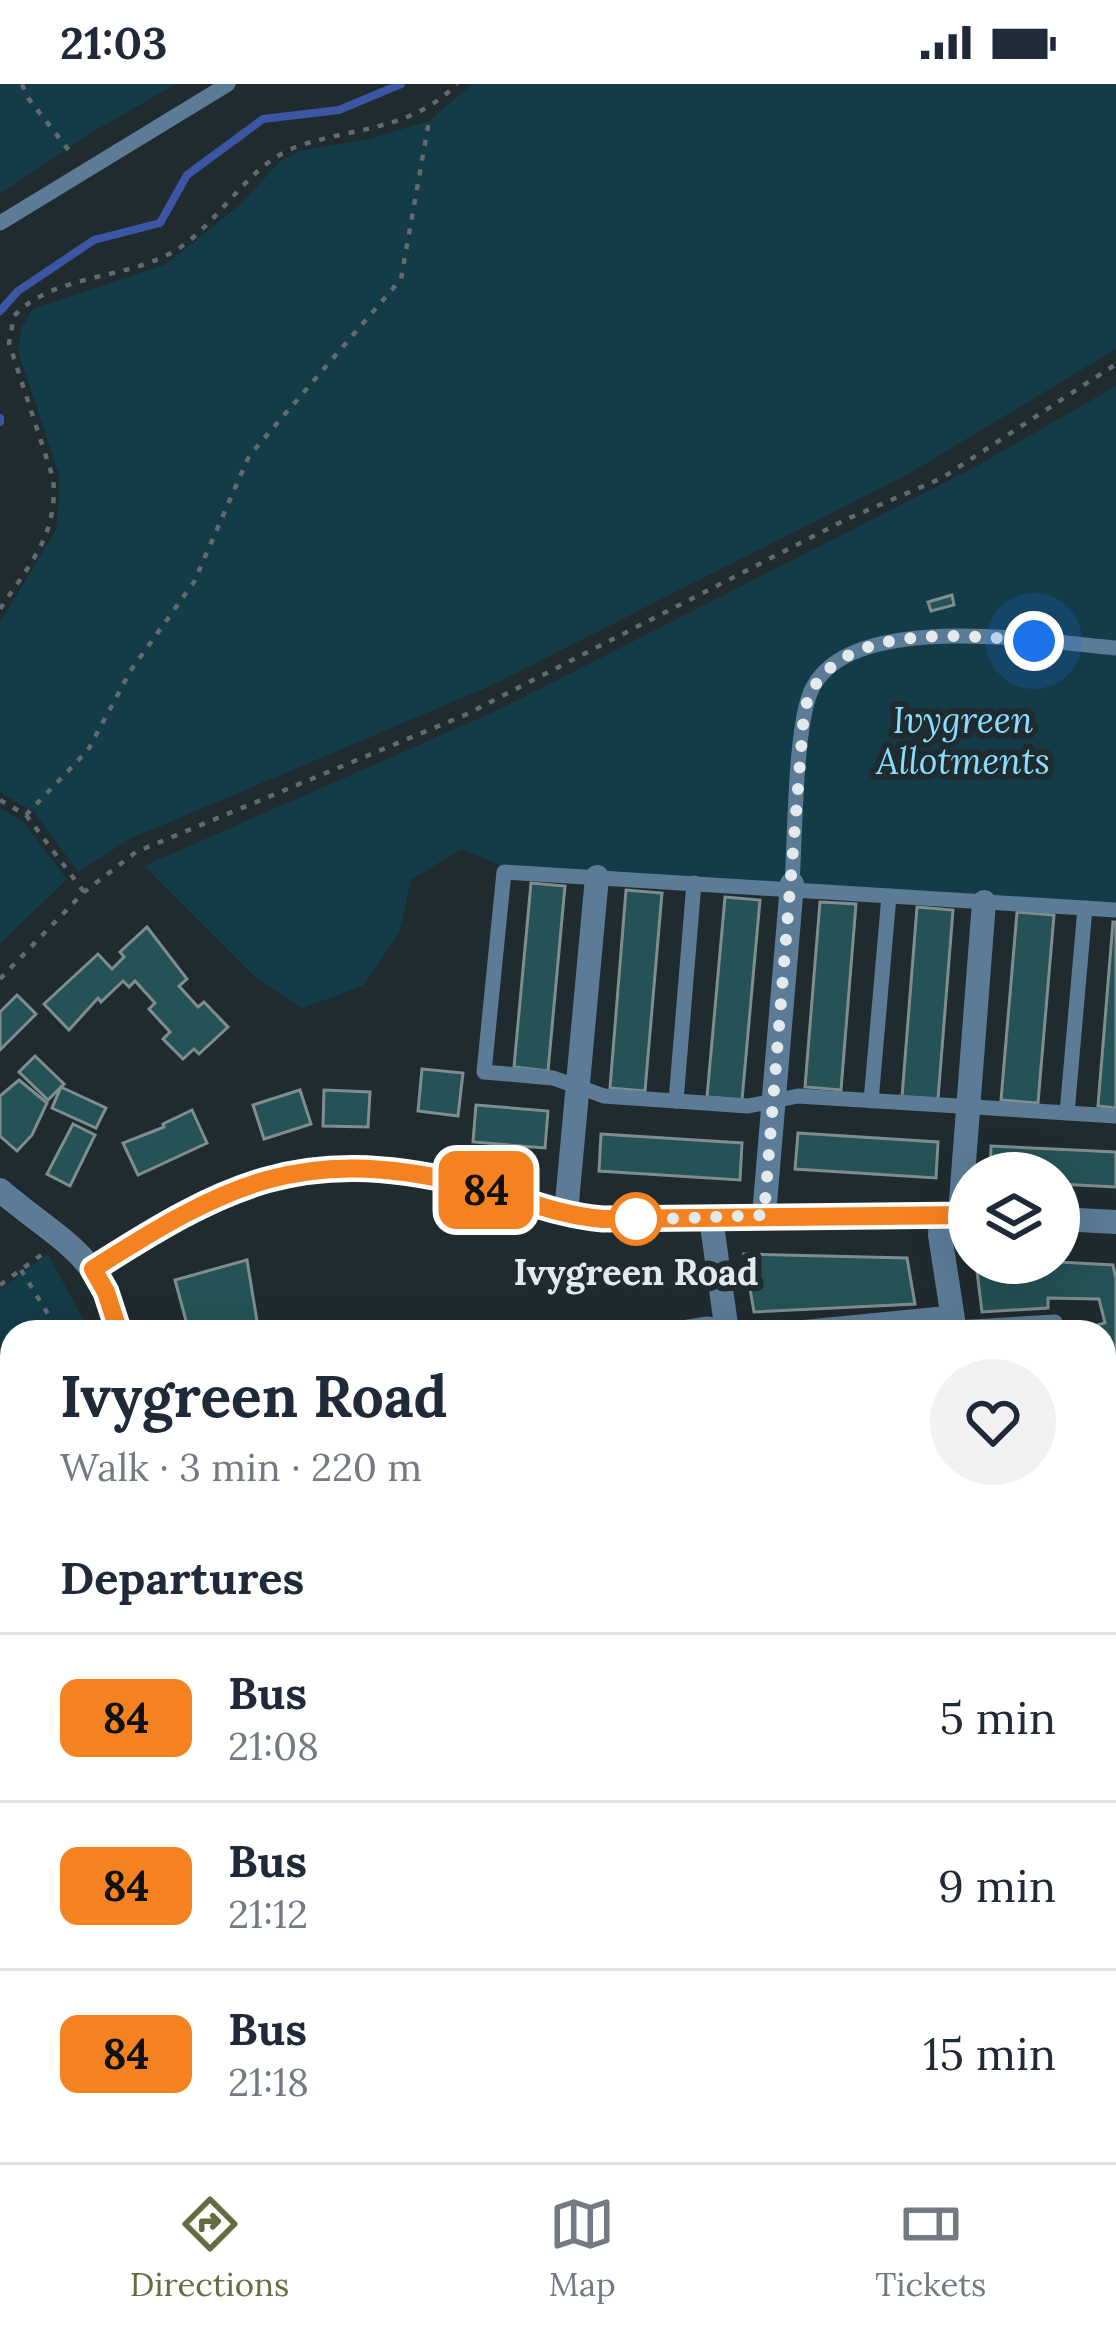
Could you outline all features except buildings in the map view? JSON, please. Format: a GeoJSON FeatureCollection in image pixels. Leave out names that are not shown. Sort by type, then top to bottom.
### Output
{"type":"FeatureCollection","features":[{"type":"Feature","properties":{"kind":"street"},"geometry":{"type":"LineString","coordinates":[[566,1213],[597,878]]}},
{"type":"Feature","properties":{"kind":"street"},"geometry":{"type":"LineString","coordinates":[[764,1215],[792,887]]}},
{"type":"Feature","properties":{"kind":"street"},"geometry":{"type":"LineString","coordinates":[[963,1152],[984,902]]}},
{"type":"Feature","properties":{"kind":"street"},"geometry":{"type":"LineString","coordinates":[[93,1269],[210,1200],[286,1172],[325,1167],[433,1176],[603,1219],[948,1214]]}},
{"type":"Feature","properties":{"kind":"street"},"geometry":{"type":"LineString","coordinates":[[0,1190],[53,1229],[93,1269],[114,1320]]}},
{"type":"Feature","properties":{"kind":"street"},"geometry":{"type":"LineString","coordinates":[[711,1218],[725,1320]]}},
{"type":"Feature","properties":{"kind":"street"},"geometry":{"type":"LineString","coordinates":[[1080,1221],[1116,1222]]}},
{"type":"Feature","properties":{"kind":"street"},"geometry":{"type":"LineString","coordinates":[[948,1225],[940,1235],[952,1320]]}},
{"type":"Feature","properties":{"kind":"lane"},"geometry":{"type":"LineString","coordinates":[[0,223],[228,84]]}},
{"type":"Feature","properties":{"kind":"lane"},"geometry":{"type":"LineString","coordinates":[[792,887],[804,713],[815,683],[830,667],[886,642],[916,635],[1116,649]]}},
{"type":"Feature","properties":{"kind":"lane"},"geometry":{"type":"LineString","coordinates":[[1116,910],[504,872],[484,1072],[553,1078],[604,1096],[748,1106],[798,1096],[1116,1116]]}},
{"type":"Feature","properties":{"kind":"lane"},"geometry":{"type":"LineString","coordinates":[[676,1101],[694,884]]}},
{"type":"Feature","properties":{"kind":"lane"},"geometry":{"type":"LineString","coordinates":[[871,1101],[889,896]]}},
{"type":"Feature","properties":{"kind":"lane"},"geometry":{"type":"LineString","coordinates":[[1067,1113],[1085,908]]}},
{"type":"Feature","properties":{"kind":"path"},"geometry":{"type":"LineString","coordinates":[[22,84],[86,171]]}},
{"type":"Feature","properties":{"kind":"path"},"geometry":{"type":"LineString","coordinates":[[0,609],[53,522],[55,500],[53,478],[10,343],[14,316],[46,295],[173,253],[274,159],[294,148],[423,112],[457,84]]}},
{"type":"Feature","properties":{"kind":"path"},"geometry":{"type":"LineString","coordinates":[[26,814],[88,750],[130,670],[194,583],[249,457],[401,279],[429,121]]}},
{"type":"Feature","properties":{"kind":"path"},"geometry":{"type":"LineString","coordinates":[[0,979],[83,892],[136,852],[465,715],[847,519],[942,478],[1116,364]]}},
{"type":"Feature","properties":{"kind":"path"},"geometry":{"type":"LineString","coordinates":[[0,800],[26,814],[83,892]]}},
{"type":"Feature","properties":{"kind":"path"},"geometry":{"type":"LineString","coordinates":[[0,1286],[46,1252],[53,1229]]}},
{"type":"Feature","properties":{"kind":"path"},"geometry":{"type":"LineString","coordinates":[[21,1270],[52,1320]]}},
{"type":"Feature","properties":{"kind":"green space"},"geometry":{"type":"Polygon","coordinates":[[[0,84],[176,84],[89,134],[0,194],[0,84]]]}},
{"type":"Feature","properties":{"kind":"green space"},"geometry":{"type":"Polygon","coordinates":[[[472,84],[1116,84],[1116,349],[905,476],[488,687],[130,839],[78,872],[34,812],[0,792],[0,622],[56,530],[59,501],[59,475],[18,351],[22,327],[33,309],[166,264],[241,204],[279,162],[299,151],[369,139],[429,121],[472,84]]]}},
{"type":"Feature","properties":{"kind":"green space","name":"Ivygreen Allotments"},"geometry":{"type":"Polygon","coordinates":[[[1116,386],[1116,904],[499,865],[461,849],[411,880],[399,933],[363,986],[302,1008],[253,975],[144,866],[496,711],[975,467],[1116,386]]]}},
{"type":"Feature","properties":{"kind":"green space"},"geometry":{"type":"Polygon","coordinates":[[[0,808],[22,821],[67,879],[0,944],[0,808]]]}},
{"type":"Feature","properties":{"kind":"green space"},"geometry":{"type":"Polygon","coordinates":[[[48,1254],[84,1320],[0,1320],[0,1290],[48,1254]]]}},
{"type":"Feature","properties":{"kind":"waterway"},"geometry":{"type":"LineString","coordinates":[[0,311],[18,291],[94,240],[160,223],[187,175],[263,119],[339,110],[401,84]]}},
{"type":"Feature","properties":{"kind":"bus line","name":"84"},"geometry":{"type":"LineString","coordinates":[[117,1320],[93,1269],[210,1200],[286,1172],[325,1167],[433,1176],[584,1218],[948,1214]]}},
{"type":"Feature","properties":{"kind":"place","name":"Ivygreen Road"},"geometry":{"type":"Point","coordinates":[636,1219]}},
{"type":"Feature","properties":{"kind":"route"},"geometry":{"type":"LineString","coordinates":[[636,1219],[764,1215],[804,713],[815,683],[830,667],[854,655],[916,635],[1034,641]]}}]}
